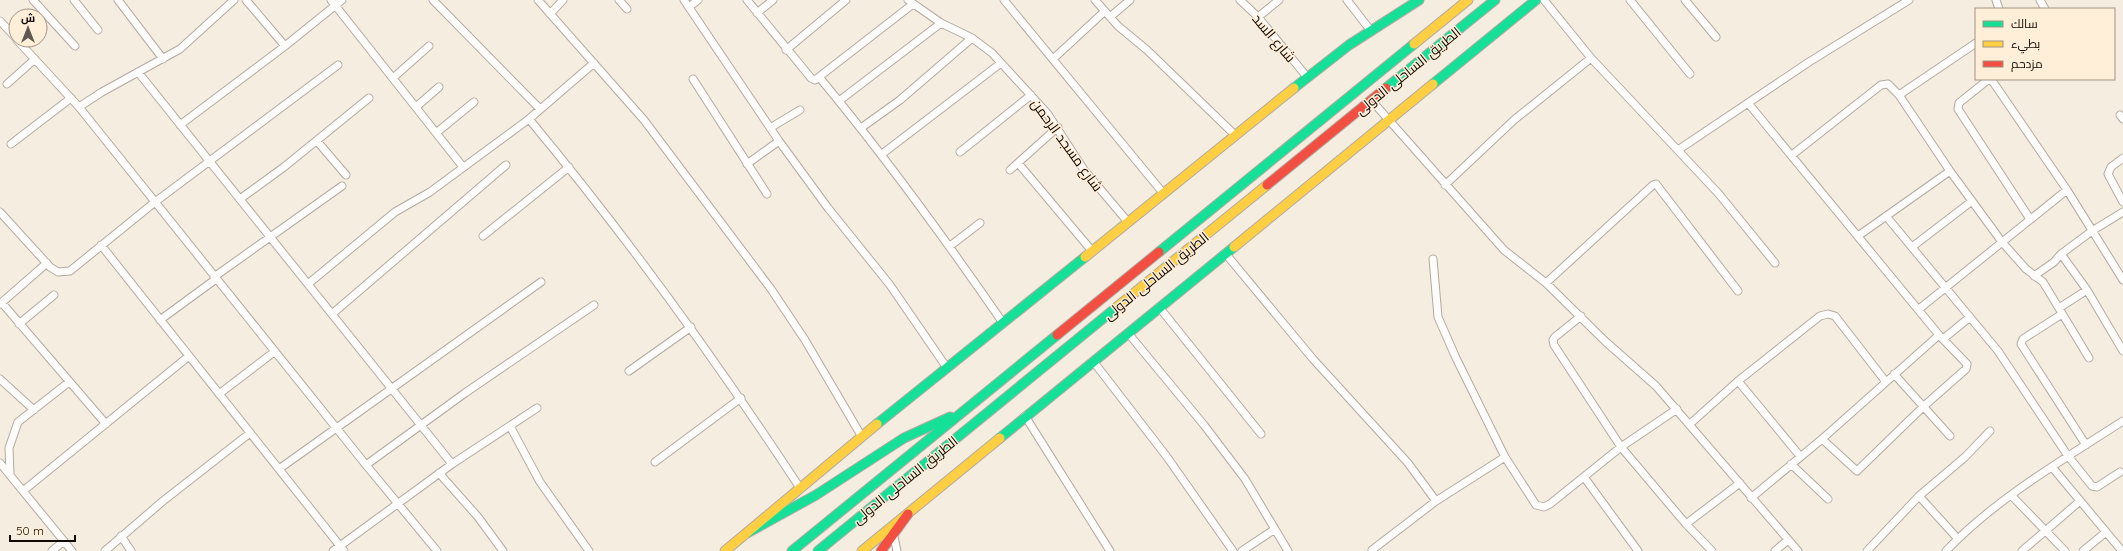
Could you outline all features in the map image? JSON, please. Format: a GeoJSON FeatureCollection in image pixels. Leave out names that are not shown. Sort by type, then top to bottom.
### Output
{"type":"FeatureCollection","features":[{"type":"Feature","properties":{"kind":"main road"},"geometry":{"type":"LineString","coordinates":[[725,551],[862,437],[1307,77],[1371,31],[1419,0]]}},
{"type":"Feature","properties":{"kind":"main road","name":"الطريق الساحلى الدولى"},"geometry":{"type":"LineString","coordinates":[[792,551],[1468,0]]}},
{"type":"Feature","properties":{"kind":"main road","name":"الطريق الساحلى الدولى"},"geometry":{"type":"LineString","coordinates":[[818,551],[1495,0]]}},
{"type":"Feature","properties":{"kind":"main road"},"geometry":{"type":"LineString","coordinates":[[862,551],[1092,361],[1536,0]]}},
{"type":"Feature","properties":{"kind":"main road"},"geometry":{"type":"LineString","coordinates":[[748,533],[816,495],[904,438],[961,413]]}},
{"type":"Feature","properties":{"kind":"main road"},"geometry":{"type":"LineString","coordinates":[[881,551],[893,532],[908,514]]}},
{"type":"Feature","properties":{"kind":"street"},"geometry":{"type":"LineString","coordinates":[[32,0],[75,46]]}},
{"type":"Feature","properties":{"kind":"street"},"geometry":{"type":"LineString","coordinates":[[74,0],[98,30]]}},
{"type":"Feature","properties":{"kind":"street"},"geometry":{"type":"LineString","coordinates":[[118,0],[163,59]]}},
{"type":"Feature","properties":{"kind":"street"},"geometry":{"type":"LineString","coordinates":[[79,108],[102,92],[163,59],[188,42],[234,0]]}},
{"type":"Feature","properties":{"kind":"street"},"geometry":{"type":"LineString","coordinates":[[246,0],[285,46]]}},
{"type":"Feature","properties":{"kind":"street"},"geometry":{"type":"LineString","coordinates":[[180,125],[285,46],[333,3],[342,0]]}},
{"type":"Feature","properties":{"kind":"street"},"geometry":{"type":"LineString","coordinates":[[433,0],[540,109]]}},
{"type":"Feature","properties":{"kind":"street"},"geometry":{"type":"LineString","coordinates":[[538,0],[644,120],[779,300],[805,340],[862,437]]}},
{"type":"Feature","properties":{"kind":"street"},"geometry":{"type":"LineString","coordinates":[[550,14],[563,0]]}},
{"type":"Feature","properties":{"kind":"street"},"geometry":{"type":"LineString","coordinates":[[619,0],[627,10]]}},
{"type":"Feature","properties":{"kind":"street"},"geometry":{"type":"LineString","coordinates":[[684,0],[779,141],[828,208],[890,285],[947,368]]}},
{"type":"Feature","properties":{"kind":"street"},"geometry":{"type":"LineString","coordinates":[[689,7],[698,0]]}},
{"type":"Feature","properties":{"kind":"street"},"geometry":{"type":"LineString","coordinates":[[747,0],[786,50],[811,78],[815,80],[911,2]]}},
{"type":"Feature","properties":{"kind":"street"},"geometry":{"type":"LineString","coordinates":[[757,13],[773,0]]}},
{"type":"Feature","properties":{"kind":"street"},"geometry":{"type":"LineString","coordinates":[[786,50],[846,0]]}},
{"type":"Feature","properties":{"kind":"street"},"geometry":{"type":"LineString","coordinates":[[1004,0],[1163,193]]}},
{"type":"Feature","properties":{"kind":"street"},"geometry":{"type":"LineString","coordinates":[[1095,0],[1110,17],[1235,135]]}},
{"type":"Feature","properties":{"kind":"street"},"geometry":{"type":"LineString","coordinates":[[1110,17],[1130,0]]}},
{"type":"Feature","properties":{"kind":"street","name":"شارع السد"},"geometry":{"type":"LineString","coordinates":[[1240,0],[1258,17],[1307,77]]}},
{"type":"Feature","properties":{"kind":"street"},"geometry":{"type":"LineString","coordinates":[[1258,17],[1279,0]]}},
{"type":"Feature","properties":{"kind":"street"},"geometry":{"type":"LineString","coordinates":[[1347,0],[1371,31]]}},
{"type":"Feature","properties":{"kind":"street"},"geometry":{"type":"LineString","coordinates":[[1544,0],[1591,58],[1718,193],[1775,263]]}},
{"type":"Feature","properties":{"kind":"street"},"geometry":{"type":"LineString","coordinates":[[1630,0],[1690,74]]}},
{"type":"Feature","properties":{"kind":"street"},"geometry":{"type":"LineString","coordinates":[[1685,0],[1716,37]]}},
{"type":"Feature","properties":{"kind":"street"},"geometry":{"type":"LineString","coordinates":[[1678,150],[1748,102],[1909,0]]}},
{"type":"Feature","properties":{"kind":"street","name":"شارع مسجد الرحمن"},"geometry":{"type":"LineString","coordinates":[[911,2],[941,23],[972,38],[1001,63],[1058,127],[1084,170],[1128,222]]}},
{"type":"Feature","properties":{"kind":"street"},"geometry":{"type":"LineString","coordinates":[[333,3],[464,167]]}},
{"type":"Feature","properties":{"kind":"street"},"geometry":{"type":"LineString","coordinates":[[1053,60],[1104,11]]}},
{"type":"Feature","properties":{"kind":"street"},"geometry":{"type":"LineString","coordinates":[[0,21],[8,29]]}},
{"type":"Feature","properties":{"kind":"street"},"geometry":{"type":"LineString","coordinates":[[839,101],[941,23]]}},
{"type":"Feature","properties":{"kind":"street"},"geometry":{"type":"LineString","coordinates":[[861,128],[912,90],[972,38]]}},
{"type":"Feature","properties":{"kind":"street"},"geometry":{"type":"LineString","coordinates":[[1899,95],[1975,44]]}},
{"type":"Feature","properties":{"kind":"street"},"geometry":{"type":"LineString","coordinates":[[393,78],[429,46]]}},
{"type":"Feature","properties":{"kind":"street"},"geometry":{"type":"LineString","coordinates":[[25,48],[71,98],[274,352],[437,551]]}},
{"type":"Feature","properties":{"kind":"street"},"geometry":{"type":"LineString","coordinates":[[1445,185],[1514,120],[1591,58]]}},
{"type":"Feature","properties":{"kind":"street"},"geometry":{"type":"LineString","coordinates":[[7,84],[35,59]]}},
{"type":"Feature","properties":{"kind":"street"},"geometry":{"type":"LineString","coordinates":[[308,284],[396,212],[430,192],[529,119],[594,63]]}},
{"type":"Feature","properties":{"kind":"street"},"geometry":{"type":"LineString","coordinates":[[882,154],[1001,63]]}},
{"type":"Feature","properties":{"kind":"street"},"geometry":{"type":"LineString","coordinates":[[0,212],[47,263],[58,272],[70,271],[155,202],[338,65]]}},
{"type":"Feature","properties":{"kind":"street"},"geometry":{"type":"LineString","coordinates":[[138,72],[452,464]]}},
{"type":"Feature","properties":{"kind":"street"},"geometry":{"type":"LineString","coordinates":[[819,78],[882,154],[950,246],[1003,323]]}},
{"type":"Feature","properties":{"kind":"street"},"geometry":{"type":"LineString","coordinates":[[693,79],[767,194]]}},
{"type":"Feature","properties":{"kind":"street"},"geometry":{"type":"LineString","coordinates":[[1989,80],[1959,102],[1958,110],[2030,219]]}},
{"type":"Feature","properties":{"kind":"street"},"geometry":{"type":"LineString","coordinates":[[1991,80],[2067,190],[2123,280]]}},
{"type":"Feature","properties":{"kind":"street"},"geometry":{"type":"LineString","coordinates":[[1792,155],[1881,85],[1888,84],[1899,95],[1950,171],[2002,242],[2034,276],[2043,282],[2089,358]]}},
{"type":"Feature","properties":{"kind":"street"},"geometry":{"type":"LineString","coordinates":[[416,107],[438,87]]}},
{"type":"Feature","properties":{"kind":"street"},"geometry":{"type":"LineString","coordinates":[[960,152],[1031,95]]}},
{"type":"Feature","properties":{"kind":"street"},"geometry":{"type":"LineString","coordinates":[[11,144],[71,98]]}},
{"type":"Feature","properties":{"kind":"street"},"geometry":{"type":"LineString","coordinates":[[240,199],[317,141],[369,98]]}},
{"type":"Feature","properties":{"kind":"street"},"geometry":{"type":"LineString","coordinates":[[1372,101],[1504,250],[1546,283],[1606,342],[1656,386],[1691,424],[1751,498],[1798,551]]}},
{"type":"Feature","properties":{"kind":"street"},"geometry":{"type":"LineString","coordinates":[[436,133],[474,102]]}},
{"type":"Feature","properties":{"kind":"street"},"geometry":{"type":"LineString","coordinates":[[1748,102],[1941,337],[1966,362],[1967,366],[1857,471],[1822,439]]}},
{"type":"Feature","properties":{"kind":"street"},"geometry":{"type":"LineString","coordinates":[[770,128],[800,110]]}},
{"type":"Feature","properties":{"kind":"street"},"geometry":{"type":"LineString","coordinates":[[529,119],[569,167],[692,327],[800,488]]}},
{"type":"Feature","properties":{"kind":"street"},"geometry":{"type":"LineString","coordinates":[[1010,170],[1058,127]]}},
{"type":"Feature","properties":{"kind":"street"},"geometry":{"type":"LineString","coordinates":[[317,141],[346,175]]}},
{"type":"Feature","properties":{"kind":"street"},"geometry":{"type":"LineString","coordinates":[[747,164],[779,141]]}},
{"type":"Feature","properties":{"kind":"street"},"geometry":{"type":"LineString","coordinates":[[2123,158],[2111,168],[2108,174],[2123,202]]}},
{"type":"Feature","properties":{"kind":"street"},"geometry":{"type":"LineString","coordinates":[[1018,163],[1092,251]]}},
{"type":"Feature","properties":{"kind":"street"},"geometry":{"type":"LineString","coordinates":[[332,314],[506,165]]}},
{"type":"Feature","properties":{"kind":"street"},"geometry":{"type":"LineString","coordinates":[[483,236],[569,167]]}},
{"type":"Feature","properties":{"kind":"street"},"geometry":{"type":"LineString","coordinates":[[1858,236],[1950,171]]}},
{"type":"Feature","properties":{"kind":"street"},"geometry":{"type":"LineString","coordinates":[[1546,283],[1653,185],[1656,184],[1738,290]]}},
{"type":"Feature","properties":{"kind":"street"},"geometry":{"type":"LineString","coordinates":[[160,320],[270,237],[342,186]]}},
{"type":"Feature","properties":{"kind":"street"},"geometry":{"type":"LineString","coordinates":[[1918,309],[2067,190]]}},
{"type":"Feature","properties":{"kind":"street"},"geometry":{"type":"LineString","coordinates":[[1912,248],[1972,201]]}},
{"type":"Feature","properties":{"kind":"street"},"geometry":{"type":"LineString","coordinates":[[2034,276],[2092,231],[2123,212]]}},
{"type":"Feature","properties":{"kind":"street"},"geometry":{"type":"LineString","coordinates":[[1886,216],[1944,288],[1998,351],[2068,456],[2094,487],[2120,472]]}},
{"type":"Feature","properties":{"kind":"street"},"geometry":{"type":"LineString","coordinates":[[950,246],[980,223]]}},
{"type":"Feature","properties":{"kind":"street"},"geometry":{"type":"LineString","coordinates":[[101,245],[342,549]]}},
{"type":"Feature","properties":{"kind":"street"},"geometry":{"type":"LineString","coordinates":[[1225,253],[1313,359],[1408,463],[1436,501]]}},
{"type":"Feature","properties":{"kind":"street"},"geometry":{"type":"LineString","coordinates":[[2061,254],[2087,290],[2123,351]]}},
{"type":"Feature","properties":{"kind":"street"},"geometry":{"type":"LineString","coordinates":[[1433,259],[1438,317],[1456,358],[1505,457],[1536,505],[1539,507],[1550,504],[1621,446],[1677,409]]}},
{"type":"Feature","properties":{"kind":"street"},"geometry":{"type":"LineString","coordinates":[[47,263],[1,303],[106,424]]}},
{"type":"Feature","properties":{"kind":"street"},"geometry":{"type":"LineString","coordinates":[[279,469],[541,282]]}},
{"type":"Feature","properties":{"kind":"street"},"geometry":{"type":"LineString","coordinates":[[2086,445],[2021,344],[2023,339],[2087,290]]}},
{"type":"Feature","properties":{"kind":"street"},"geometry":{"type":"LineString","coordinates":[[20,324],[54,295]]}},
{"type":"Feature","properties":{"kind":"street"},"geometry":{"type":"LineString","coordinates":[[366,465],[465,393],[594,305]]}},
{"type":"Feature","properties":{"kind":"street"},"geometry":{"type":"LineString","coordinates":[[1159,308],[1260,434]]}},
{"type":"Feature","properties":{"kind":"street"},"geometry":{"type":"LineString","coordinates":[[1691,424],[1738,381],[1820,316],[1828,314],[1835,316],[1886,382]]}},
{"type":"Feature","properties":{"kind":"street"},"geometry":{"type":"LineString","coordinates":[[1581,316],[1554,337],[1553,342],[1621,446],[1686,524],[1712,551]]}},
{"type":"Feature","properties":{"kind":"street"},"geometry":{"type":"LineString","coordinates":[[1751,498],[1822,439],[1894,374],[1941,337],[1970,317]]}},
{"type":"Feature","properties":{"kind":"street"},"geometry":{"type":"LineString","coordinates":[[629,371],[692,327]]}},
{"type":"Feature","properties":{"kind":"street"},"geometry":{"type":"LineString","coordinates":[[1128,333],[1204,425],[1245,479],[1288,551]]}},
{"type":"Feature","properties":{"kind":"street"},"geometry":{"type":"LineString","coordinates":[[219,394],[274,352]]}},
{"type":"Feature","properties":{"kind":"street"},"geometry":{"type":"LineString","coordinates":[[23,491],[189,356]]}},
{"type":"Feature","properties":{"kind":"street"},"geometry":{"type":"LineString","coordinates":[[1092,361],[1166,457],[1232,551]]}},
{"type":"Feature","properties":{"kind":"street"},"geometry":{"type":"LineString","coordinates":[[1894,374],[1950,436]]}},
{"type":"Feature","properties":{"kind":"street"},"geometry":{"type":"LineString","coordinates":[[0,380],[34,410]]}},
{"type":"Feature","properties":{"kind":"street"},"geometry":{"type":"LineString","coordinates":[[1738,381],[1800,456]]}},
{"type":"Feature","properties":{"kind":"street"},"geometry":{"type":"LineString","coordinates":[[10,475],[9,448],[18,422],[68,382]]}},
{"type":"Feature","properties":{"kind":"street"},"geometry":{"type":"LineString","coordinates":[[655,462],[741,398]]}},
{"type":"Feature","properties":{"kind":"street"},"geometry":{"type":"LineString","coordinates":[[333,551],[342,549],[398,503],[439,473],[537,408]]}},
{"type":"Feature","properties":{"kind":"street"},"geometry":{"type":"LineString","coordinates":[[1025,416],[1110,551]]}},
{"type":"Feature","properties":{"kind":"street"},"geometry":{"type":"LineString","coordinates":[[1946,551],[1958,538],[2012,495],[2052,466],[2123,421]]}},
{"type":"Feature","properties":{"kind":"street"},"geometry":{"type":"LineString","coordinates":[[510,426],[540,482],[589,551]]}},
{"type":"Feature","properties":{"kind":"street"},"geometry":{"type":"LineString","coordinates":[[1867,551],[1919,496],[1965,457],[1990,431]]}},
{"type":"Feature","properties":{"kind":"street"},"geometry":{"type":"LineString","coordinates":[[105,551],[169,496],[250,433]]}},
{"type":"Feature","properties":{"kind":"street"},"geometry":{"type":"LineString","coordinates":[[1372,550],[1436,501],[1505,457]]}},
{"type":"Feature","properties":{"kind":"street"},"geometry":{"type":"LineString","coordinates":[[0,462],[72,551]]}},
{"type":"Feature","properties":{"kind":"street"},"geometry":{"type":"LineString","coordinates":[[1791,464],[1828,499]]}},
{"type":"Feature","properties":{"kind":"street"},"geometry":{"type":"LineString","coordinates":[[2052,466],[2122,551]]}},
{"type":"Feature","properties":{"kind":"street"},"geometry":{"type":"LineString","coordinates":[[439,473],[478,517],[503,551]]}},
{"type":"Feature","properties":{"kind":"street"},"geometry":{"type":"LineString","coordinates":[[1584,477],[1638,551]]}},
{"type":"Feature","properties":{"kind":"street"},"geometry":{"type":"LineString","coordinates":[[1686,524],[1740,484]]}},
{"type":"Feature","properties":{"kind":"street"},"geometry":{"type":"LineString","coordinates":[[2012,495],[2065,551]]}},
{"type":"Feature","properties":{"kind":"street"},"geometry":{"type":"LineString","coordinates":[[1919,496],[1958,538]]}},
{"type":"Feature","properties":{"kind":"street"},"geometry":{"type":"LineString","coordinates":[[2022,551],[2080,501]]}},
{"type":"Feature","properties":{"kind":"street"},"geometry":{"type":"LineString","coordinates":[[1242,551],[1275,529]]}},
{"type":"Feature","properties":{"kind":"street"},"geometry":{"type":"LineString","coordinates":[[893,532],[897,551]]}},
{"type":"Feature","properties":{"kind":"street"},"geometry":{"type":"LineString","coordinates":[[2083,551],[2106,532]]}},
{"type":"Feature","properties":{"kind":"street"},"geometry":{"type":"LineString","coordinates":[[121,536],[132,551]]}},
{"type":"Feature","properties":{"kind":"street"},"geometry":{"type":"LineString","coordinates":[[1775,551],[1788,540]]}},
{"type":"Feature","properties":{"kind":"street"},"geometry":{"type":"LineString","coordinates":[[52,551],[64,541]]}},
{"type":"Feature","properties":{"kind":"traffic: fast"},"geometry":{"type":"LineString","coordinates":[[1294,88],[1349,45],[1419,0]]}},
{"type":"Feature","properties":{"kind":"traffic: fast"},"geometry":{"type":"LineString","coordinates":[[1386,88],[1495,0]]}},
{"type":"Feature","properties":{"kind":"traffic: fast"},"geometry":{"type":"LineString","coordinates":[[1433,84],[1536,0]]}},
{"type":"Feature","properties":{"kind":"traffic: fast"},"geometry":{"type":"LineString","coordinates":[[1159,252],[1414,44]]}},
{"type":"Feature","properties":{"kind":"traffic: fast"},"geometry":{"type":"LineString","coordinates":[[1000,438],[1234,247]]}},
{"type":"Feature","properties":{"kind":"traffic: fast"},"geometry":{"type":"LineString","coordinates":[[877,424],[1085,257]]}},
{"type":"Feature","properties":{"kind":"traffic: fast"},"geometry":{"type":"LineString","coordinates":[[818,551],[1117,307]]}},
{"type":"Feature","properties":{"kind":"traffic: fast"},"geometry":{"type":"LineString","coordinates":[[792,551],[1057,335]]}},
{"type":"Feature","properties":{"kind":"traffic: fast"},"geometry":{"type":"LineString","coordinates":[[747,533],[816,495],[904,438],[950,417]]}},
{"type":"Feature","properties":{"kind":"traffic: slow"},"geometry":{"type":"LineString","coordinates":[[1414,44],[1468,0]]}},
{"type":"Feature","properties":{"kind":"traffic: slow"},"geometry":{"type":"LineString","coordinates":[[1234,247],[1433,84]]}},
{"type":"Feature","properties":{"kind":"traffic: slow"},"geometry":{"type":"LineString","coordinates":[[1085,257],[1294,88]]}},
{"type":"Feature","properties":{"kind":"traffic: slow"},"geometry":{"type":"LineString","coordinates":[[1117,307],[1267,185]]}},
{"type":"Feature","properties":{"kind":"traffic: slow"},"geometry":{"type":"LineString","coordinates":[[725,551],[877,424]]}},
{"type":"Feature","properties":{"kind":"traffic: slow"},"geometry":{"type":"LineString","coordinates":[[862,551],[1000,438]]}},
{"type":"Feature","properties":{"kind":"traffic: jam"},"geometry":{"type":"LineString","coordinates":[[1267,185],[1386,88]]}},
{"type":"Feature","properties":{"kind":"traffic: jam"},"geometry":{"type":"LineString","coordinates":[[1057,335],[1159,252]]}},
{"type":"Feature","properties":{"kind":"traffic: jam"},"geometry":{"type":"LineString","coordinates":[[881,551],[908,514]]}}]}
